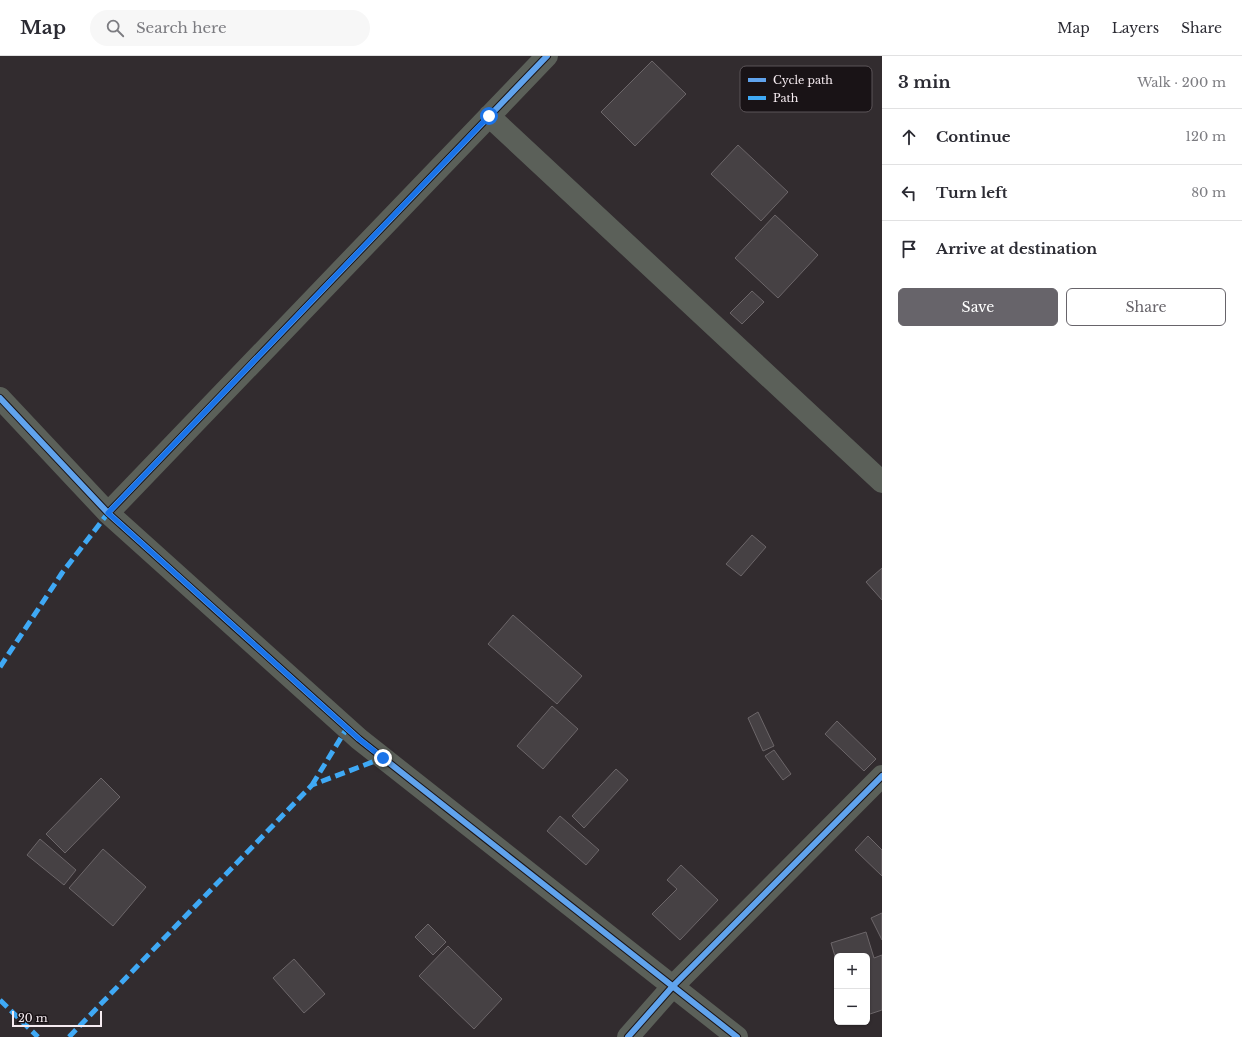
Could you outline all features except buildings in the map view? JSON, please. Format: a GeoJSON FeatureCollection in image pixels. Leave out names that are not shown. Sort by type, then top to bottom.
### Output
{"type":"FeatureCollection","features":[{"type":"Feature","properties":{"kind":"street"},"geometry":{"type":"LineString","coordinates":[[108,513],[546,56]]}},
{"type":"Feature","properties":{"kind":"street"},"geometry":{"type":"LineString","coordinates":[[489,116],[882,482]]}},
{"type":"Feature","properties":{"kind":"street"},"geometry":{"type":"LineString","coordinates":[[0,398],[108,513],[359,739],[737,1037]]}},
{"type":"Feature","properties":{"kind":"street"},"geometry":{"type":"LineString","coordinates":[[628,1037],[673,986],[882,776]]}},
{"type":"Feature","properties":{"kind":"marked path"},"geometry":{"type":"LineString","coordinates":[[0,667],[62,573],[108,513]]}},
{"type":"Feature","properties":{"kind":"marked path"},"geometry":{"type":"LineString","coordinates":[[312,785],[347,728]]}},
{"type":"Feature","properties":{"kind":"marked path"},"geometry":{"type":"LineString","coordinates":[[69,1037],[312,785],[383,758]]}},
{"type":"Feature","properties":{"kind":"marked path"},"geometry":{"type":"LineString","coordinates":[[0,1000],[38,1037]]}},
{"type":"Feature","properties":{"kind":"cycle path"},"geometry":{"type":"LineString","coordinates":[[108,513],[547,56]]}},
{"type":"Feature","properties":{"kind":"cycle path"},"geometry":{"type":"LineString","coordinates":[[0,398],[108,513],[359,739],[737,1037]]}},
{"type":"Feature","properties":{"kind":"cycle path"},"geometry":{"type":"LineString","coordinates":[[628,1037],[673,986],[882,776]]}},
{"type":"Feature","properties":{"kind":"route"},"geometry":{"type":"LineString","coordinates":[[383,758],[359,739],[108,513],[489,116]]}}]}
